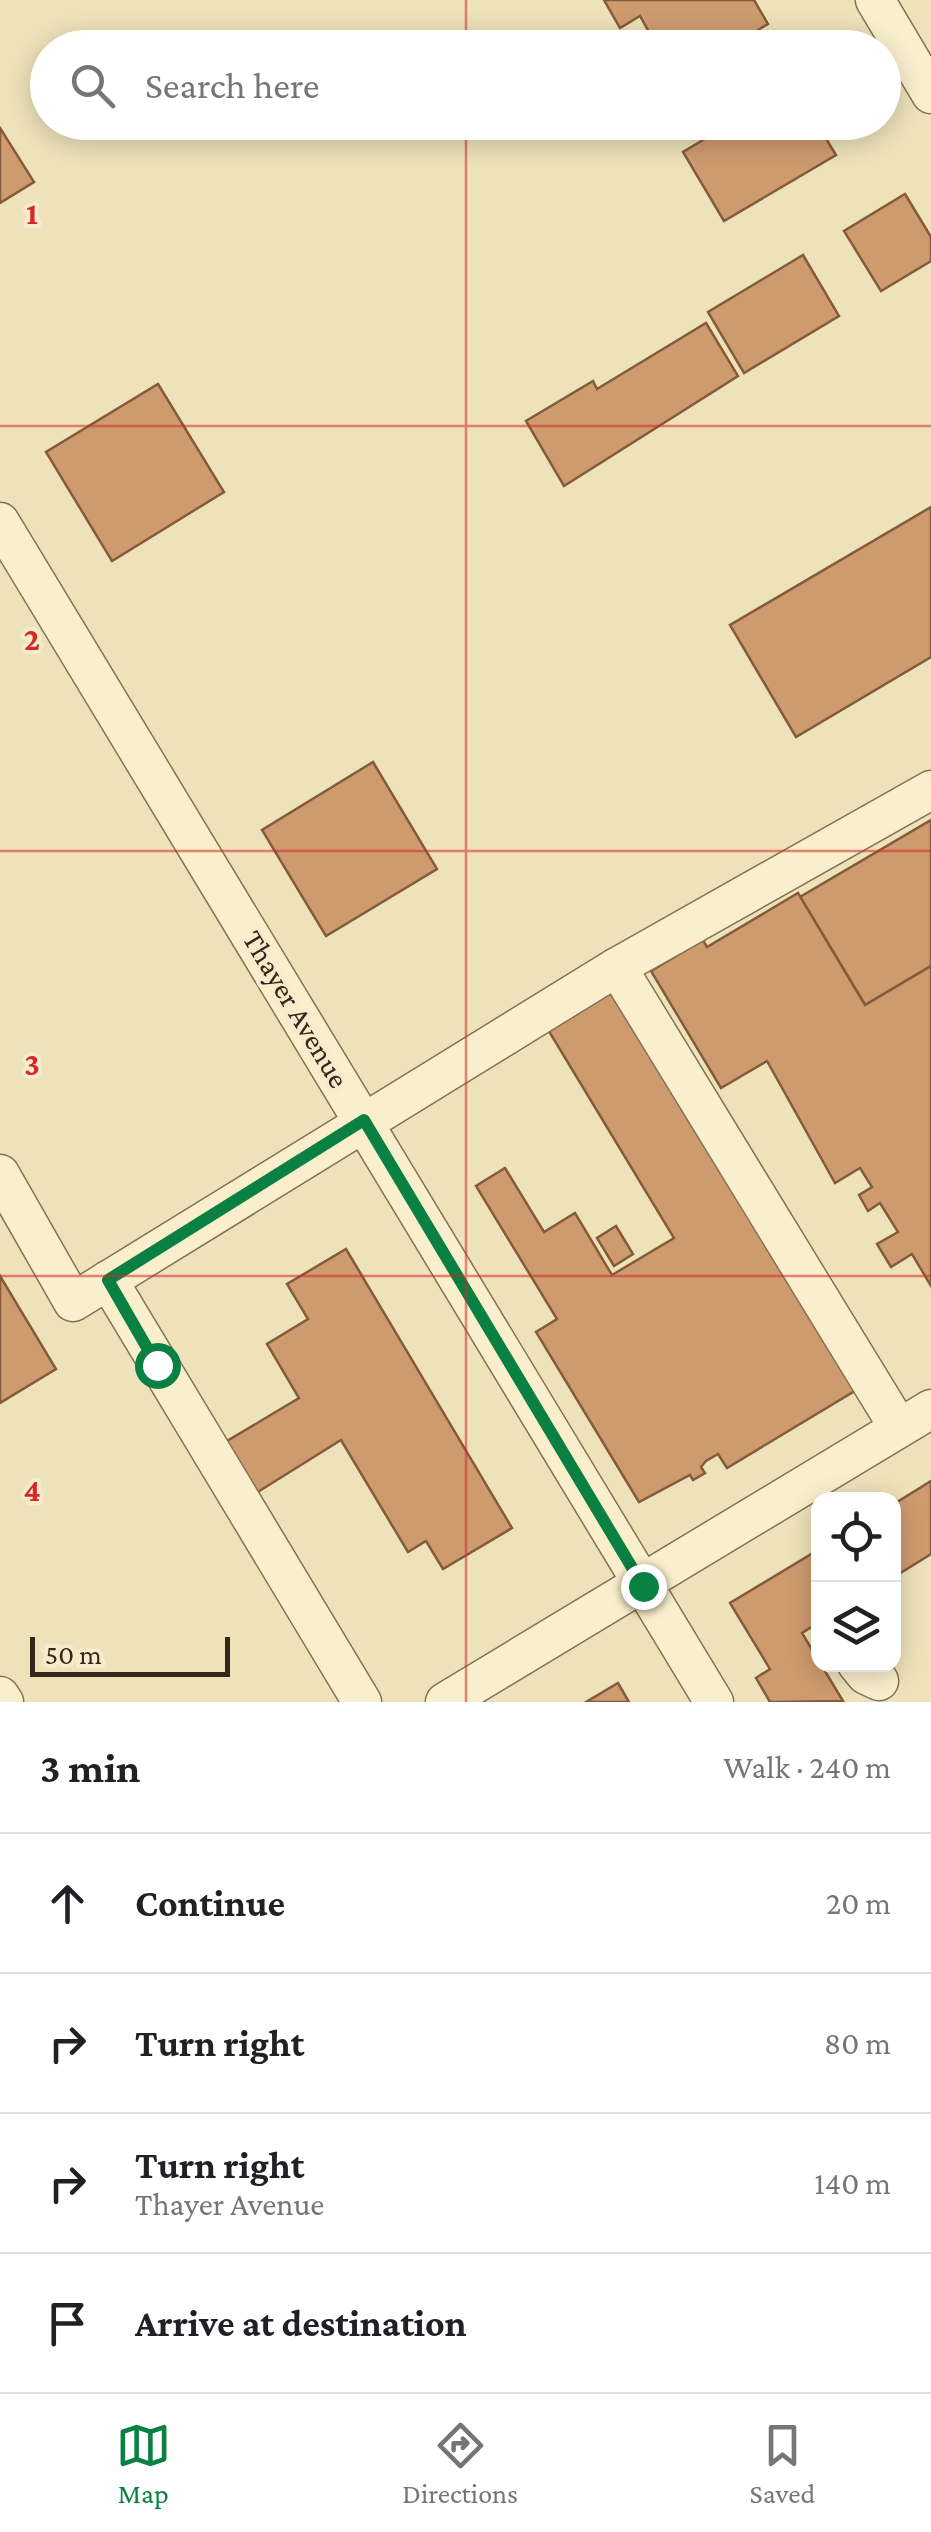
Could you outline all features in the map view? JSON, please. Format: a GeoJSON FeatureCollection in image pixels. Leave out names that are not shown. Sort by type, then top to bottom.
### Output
{"type":"FeatureCollection","features":[{"type":"Feature","properties":{"kind":"street"},"geometry":{"type":"LineString","coordinates":[[875,0],[893,30]]}},
{"type":"Feature","properties":{"kind":"street"},"geometry":{"type":"LineString","coordinates":[[901,44],[931,94]]}},
{"type":"Feature","properties":{"kind":"street","name":"Thayer Avenue"},"geometry":{"type":"LineString","coordinates":[[0,522],[15,576],[364,1120],[714,1702]]}},
{"type":"Feature","properties":{"kind":"street"},"geometry":{"type":"LineString","coordinates":[[0,1174],[73,1302],[617,967],[931,790]]}},
{"type":"Feature","properties":{"kind":"street"},"geometry":{"type":"LineString","coordinates":[[445,1702],[915,1419],[617,967]]}},
{"type":"Feature","properties":{"kind":"street"},"geometry":{"type":"LineString","coordinates":[[108,1280],[362,1702]]}},
{"type":"Feature","properties":{"kind":"street"},"geometry":{"type":"LineString","coordinates":[[0,1696],[4,1702]]}},
{"type":"Feature","properties":{"kind":"building"},"geometry":{"type":"Polygon","coordinates":[[[604,0],[754,0],[768,24],[758,30],[648,30],[640,16],[620,28],[604,0]]]}},
{"type":"Feature","properties":{"kind":"building"},"geometry":{"type":"Polygon","coordinates":[[[0,128],[34,182],[0,203],[0,128]]]}},
{"type":"Feature","properties":{"kind":"building"},"geometry":{"type":"Polygon","coordinates":[[[703,140],[827,140],[836,155],[724,221],[683,152],[703,140]]]}},
{"type":"Feature","properties":{"kind":"building"},"geometry":{"type":"Polygon","coordinates":[[[905,194],[931,237],[931,261],[881,291],[844,231],[905,194]]]}},
{"type":"Feature","properties":{"kind":"building"},"geometry":{"type":"Polygon","coordinates":[[[803,255],[839,316],[744,373],[708,312],[803,255]]]}},
{"type":"Feature","properties":{"kind":"building"},"geometry":{"type":"Polygon","coordinates":[[[706,323],[738,376],[564,486],[526,421],[593,381],[597,389],[706,323]]]}},
{"type":"Feature","properties":{"kind":"building"},"geometry":{"type":"Polygon","coordinates":[[[158,384],[224,492],[112,561],[46,452],[158,384]]]}},
{"type":"Feature","properties":{"kind":"building"},"geometry":{"type":"Polygon","coordinates":[[[931,507],[931,657],[796,737],[730,625],[931,507]]]}},
{"type":"Feature","properties":{"kind":"building"},"geometry":{"type":"Polygon","coordinates":[[[373,762],[437,869],[326,936],[262,830],[373,762]]]}},
{"type":"Feature","properties":{"kind":"building"},"geometry":{"type":"Polygon","coordinates":[[[931,820],[931,966],[865,1005],[800,897],[931,820]]]}},
{"type":"Feature","properties":{"kind":"building"},"geometry":{"type":"Polygon","coordinates":[[[798,893],[865,1005],[931,966],[931,1286],[912,1254],[891,1267],[877,1244],[898,1232],[880,1203],[868,1211],[859,1195],[872,1187],[860,1168],[835,1183],[767,1061],[721,1088],[651,971],[703,940],[707,947],[798,893]]]}},
{"type":"Feature","properties":{"kind":"building"},"geometry":{"type":"Polygon","coordinates":[[[615,985],[858,1389],[727,1468],[718,1454],[701,1467],[705,1473],[693,1480],[690,1475],[639,1502],[536,1332],[557,1319],[476,1186],[505,1168],[544,1232],[575,1213],[612,1275],[674,1238],[541,1018],[615,985]]]}},
{"type":"Feature","properties":{"kind":"building"},"geometry":{"type":"Polygon","coordinates":[[[616,1226],[633,1254],[614,1266],[597,1238],[616,1226]]]}},
{"type":"Feature","properties":{"kind":"building"},"geometry":{"type":"Polygon","coordinates":[[[346,1249],[512,1528],[443,1569],[426,1541],[408,1552],[341,1440],[253,1495],[222,1444],[299,1398],[267,1344],[308,1319],[287,1284],[346,1249]]]}},
{"type":"Feature","properties":{"kind":"building"},"geometry":{"type":"Polygon","coordinates":[[[0,1276],[56,1369],[0,1403],[0,1276]]]}},
{"type":"Feature","properties":{"kind":"building"},"geometry":{"type":"Polygon","coordinates":[[[931,1481],[931,1554],[901,1573],[901,1500],[931,1481]]]}},
{"type":"Feature","properties":{"kind":"building"},"geometry":{"type":"Polygon","coordinates":[[[811,1554],[811,1627],[802,1633],[811,1648],[811,1672],[826,1672],[843,1701],[770,1702],[756,1678],[770,1669],[730,1603],[811,1554]]]}},
{"type":"Feature","properties":{"kind":"building"},"geometry":{"type":"Polygon","coordinates":[[[618,1683],[629,1702],[586,1702],[618,1683]]]}},
{"type":"Feature","properties":{"kind":"route"},"geometry":{"type":"LineString","coordinates":[[157,1365],[108,1280],[364,1120],[643,1586]]}}]}
